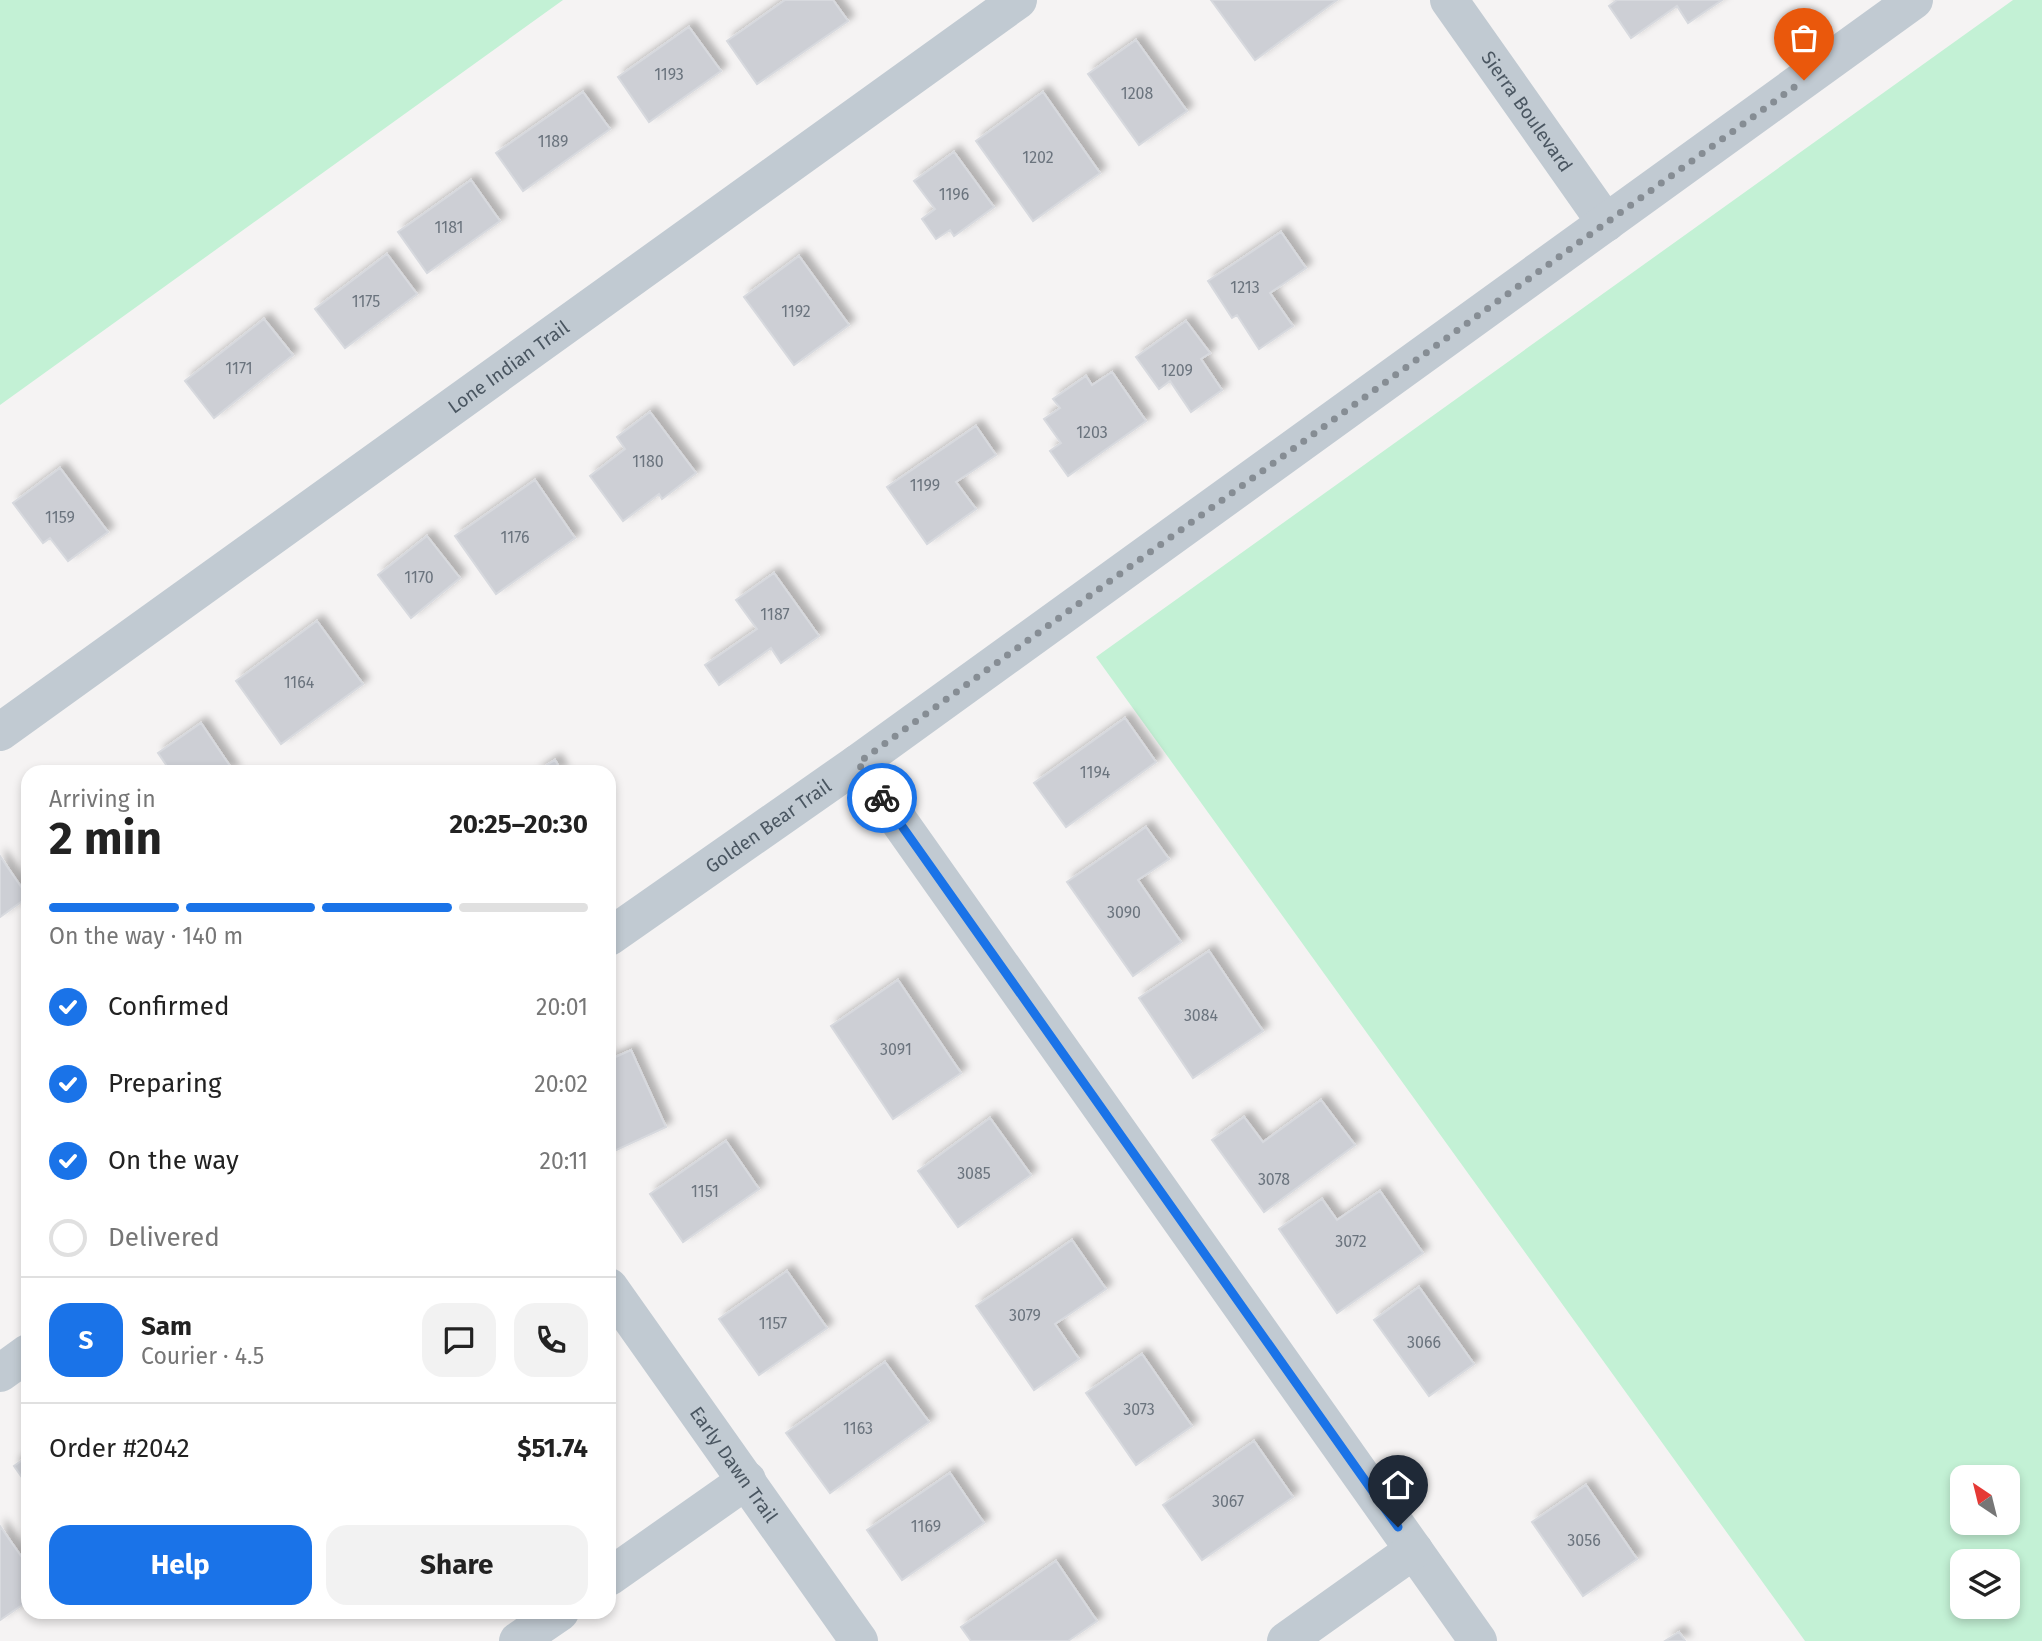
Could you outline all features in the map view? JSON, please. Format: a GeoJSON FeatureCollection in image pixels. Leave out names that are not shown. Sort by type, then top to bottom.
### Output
{"type":"FeatureCollection","features":[{"type":"Feature","properties":{"kind":"street","name":"Lone Indian Trail"},"geometry":{"type":"LineString","coordinates":[[0,732],[1018,0]]}},
{"type":"Feature","properties":{"kind":"street","name":"Sierra Boulevard"},"geometry":{"type":"LineString","coordinates":[[1449,0],[1606,223]]}},
{"type":"Feature","properties":{"kind":"street","name":"Golden Bear Trail"},"geometry":{"type":"LineString","coordinates":[[616,932],[858,763],[1914,0]]}},
{"type":"Feature","properties":{"kind":"street"},"geometry":{"type":"LineString","coordinates":[[858,763],[1478,1641]]}},
{"type":"Feature","properties":{"kind":"street","name":"Early Dawn Trail"},"geometry":{"type":"LineString","coordinates":[[616,1297],[859,1641]]}},
{"type":"Feature","properties":{"kind":"street"},"geometry":{"type":"LineString","coordinates":[[0,1373],[21,1358]]}},
{"type":"Feature","properties":{"kind":"street"},"geometry":{"type":"LineString","coordinates":[[616,1572],[747,1480]]}},
{"type":"Feature","properties":{"kind":"street"},"geometry":{"type":"LineString","coordinates":[[1286,1641],[1414,1550]]}},
{"type":"Feature","properties":{"kind":"street"},"geometry":{"type":"LineString","coordinates":[[518,1641],[550,1619]]}},
{"type":"Feature","properties":{"kind":"green space"},"geometry":{"type":"Polygon","coordinates":[[[0,0],[563,0],[0,405],[0,0]]]}},
{"type":"Feature","properties":{"kind":"green space"},"geometry":{"type":"Polygon","coordinates":[[[2013,0],[2042,0],[2042,1641],[1805,1641],[1096,657],[2013,0]]]}},
{"type":"Feature","properties":{"kind":"building"},"geometry":{"type":"Polygon","coordinates":[[[785,0],[833,0],[848,21],[757,84],[727,41],[785,0]]]}},
{"type":"Feature","properties":{"kind":"building"},"geometry":{"type":"Polygon","coordinates":[[[1211,0],[1337,0],[1255,60],[1211,0]]]}},
{"type":"Feature","properties":{"kind":"building"},"geometry":{"type":"Polygon","coordinates":[[[1617,0],[1722,0],[1688,23],[1677,6],[1631,38],[1609,6],[1617,0]]]}},
{"type":"Feature","properties":{"kind":"building"},"geometry":{"type":"Polygon","coordinates":[[[689,27],[721,71],[649,122],[618,77],[689,27]]]}},
{"type":"Feature","properties":{"kind":"building"},"geometry":{"type":"Polygon","coordinates":[[[1136,40],[1187,111],[1139,145],[1088,74],[1136,40]]]}},
{"type":"Feature","properties":{"kind":"building"},"geometry":{"type":"Polygon","coordinates":[[[583,92],[610,129],[523,191],[496,153],[583,92]]]}},
{"type":"Feature","properties":{"kind":"building"},"geometry":{"type":"Polygon","coordinates":[[[1043,92],[1100,173],[1033,221],[976,141],[1043,92]]]}},
{"type":"Feature","properties":{"kind":"building"},"geometry":{"type":"Polygon","coordinates":[[[954,152],[994,207],[954,236],[950,230],[936,239],[922,219],[935,209],[914,181],[954,152]]]}},
{"type":"Feature","properties":{"kind":"building"},"geometry":{"type":"Polygon","coordinates":[[[471,180],[500,221],[427,273],[398,232],[471,180]]]}},
{"type":"Feature","properties":{"kind":"building"},"geometry":{"type":"Polygon","coordinates":[[[1281,232],[1306,268],[1270,293],[1293,326],[1259,349],[1237,315],[1232,318],[1208,281],[1281,232]]]}},
{"type":"Feature","properties":{"kind":"building"},"geometry":{"type":"Polygon","coordinates":[[[387,254],[417,294],[345,348],[315,309],[387,254]]]}},
{"type":"Feature","properties":{"kind":"building"},"geometry":{"type":"Polygon","coordinates":[[[799,256],[849,325],[794,365],[744,297],[799,256]]]}},
{"type":"Feature","properties":{"kind":"building"},"geometry":{"type":"Polygon","coordinates":[[[264,319],[293,355],[214,418],[185,381],[264,319]]]}},
{"type":"Feature","properties":{"kind":"building"},"geometry":{"type":"Polygon","coordinates":[[[1186,321],[1210,353],[1201,359],[1222,390],[1191,412],[1170,381],[1159,389],[1136,357],[1186,321]]]}},
{"type":"Feature","properties":{"kind":"building"},"geometry":{"type":"Polygon","coordinates":[[[1112,372],[1146,421],[1068,476],[1050,451],[1061,443],[1044,419],[1060,408],[1053,399],[1086,376],[1092,385],[1112,372]]]}},
{"type":"Feature","properties":{"kind":"building"},"geometry":{"type":"Polygon","coordinates":[[[650,412],[696,473],[662,499],[659,494],[623,521],[590,476],[625,449],[617,437],[650,412]]]}},
{"type":"Feature","properties":{"kind":"building"},"geometry":{"type":"Polygon","coordinates":[[[976,426],[996,455],[956,482],[976,509],[927,544],[887,487],[976,426]]]}},
{"type":"Feature","properties":{"kind":"building"},"geometry":{"type":"Polygon","coordinates":[[[60,468],[108,532],[68,561],[50,538],[43,543],[13,503],[60,468]]]}},
{"type":"Feature","properties":{"kind":"building"},"geometry":{"type":"Polygon","coordinates":[[[535,480],[575,538],[496,594],[455,536],[535,480]]]}},
{"type":"Feature","properties":{"kind":"building"},"geometry":{"type":"Polygon","coordinates":[[[427,536],[460,578],[411,618],[378,575],[427,536]]]}},
{"type":"Feature","properties":{"kind":"building"},"geometry":{"type":"Polygon","coordinates":[[[774,573],[819,636],[781,663],[771,648],[719,685],[705,665],[757,629],[736,600],[774,573]]]}},
{"type":"Feature","properties":{"kind":"building"},"geometry":{"type":"Polygon","coordinates":[[[317,621],[363,684],[281,744],[236,681],[317,621]]]}},
{"type":"Feature","properties":{"kind":"building"},"geometry":{"type":"Polygon","coordinates":[[[1125,718],[1156,762],[1066,827],[1034,783],[1125,718]]]}},
{"type":"Feature","properties":{"kind":"building"},"geometry":{"type":"Polygon","coordinates":[[[201,723],[229,765],[166,765],[158,753],[201,723]]]}},
{"type":"Feature","properties":{"kind":"building"},"geometry":{"type":"Polygon","coordinates":[[[1146,827],[1169,859],[1138,880],[1181,942],[1133,976],[1067,882],[1146,827]]]}},
{"type":"Feature","properties":{"kind":"building"},"geometry":{"type":"Polygon","coordinates":[[[0,856],[21,887],[21,902],[0,917],[0,856]]]}},
{"type":"Feature","properties":{"kind":"building"},"geometry":{"type":"Polygon","coordinates":[[[1209,951],[1263,1031],[1193,1078],[1139,998],[1209,951]]]}},
{"type":"Feature","properties":{"kind":"building"},"geometry":{"type":"Polygon","coordinates":[[[898,980],[961,1073],[893,1119],[831,1026],[898,980]]]}},
{"type":"Feature","properties":{"kind":"building"},"geometry":{"type":"Polygon","coordinates":[[[631,1050],[666,1127],[616,1150],[616,1057],[631,1050]]]}},
{"type":"Feature","properties":{"kind":"building"},"geometry":{"type":"Polygon","coordinates":[[[1321,1100],[1355,1145],[1264,1212],[1212,1140],[1244,1117],[1263,1142],[1321,1100]]]}},
{"type":"Feature","properties":{"kind":"building"},"geometry":{"type":"Polygon","coordinates":[[[990,1118],[1031,1175],[958,1227],[918,1171],[990,1118]]]}},
{"type":"Feature","properties":{"kind":"building"},"geometry":{"type":"Polygon","coordinates":[[[726,1141],[759,1189],[683,1242],[650,1194],[726,1141]]]}},
{"type":"Feature","properties":{"kind":"building"},"geometry":{"type":"Polygon","coordinates":[[[1380,1191],[1423,1253],[1337,1313],[1279,1229],[1322,1199],[1337,1220],[1380,1191]]]}},
{"type":"Feature","properties":{"kind":"building"},"geometry":{"type":"Polygon","coordinates":[[[1072,1240],[1106,1289],[1055,1324],[1079,1359],[1034,1390],[976,1306],[1072,1240]]]}},
{"type":"Feature","properties":{"kind":"building"},"geometry":{"type":"Polygon","coordinates":[[[787,1271],[827,1328],[759,1375],[719,1319],[787,1271]]]}},
{"type":"Feature","properties":{"kind":"building"},"geometry":{"type":"Polygon","coordinates":[[[1419,1287],[1474,1364],[1429,1396],[1374,1320],[1419,1287]]]}},
{"type":"Feature","properties":{"kind":"building"},"geometry":{"type":"Polygon","coordinates":[[[1142,1354],[1192,1426],[1136,1465],[1086,1393],[1142,1354]]]}},
{"type":"Feature","properties":{"kind":"building"},"geometry":{"type":"Polygon","coordinates":[[[885,1362],[929,1422],[830,1493],[786,1433],[885,1362]]]}},
{"type":"Feature","properties":{"kind":"building"},"geometry":{"type":"Polygon","coordinates":[[[1254,1441],[1293,1497],[1202,1560],[1163,1505],[1254,1441]]]}},
{"type":"Feature","properties":{"kind":"building"},"geometry":{"type":"Polygon","coordinates":[[[21,1461],[21,1476],[14,1466],[21,1461]]]}},
{"type":"Feature","properties":{"kind":"building"},"geometry":{"type":"Polygon","coordinates":[[[950,1473],[984,1523],[902,1580],[867,1530],[950,1473]]]}},
{"type":"Feature","properties":{"kind":"building"},"geometry":{"type":"Polygon","coordinates":[[[1586,1485],[1637,1559],[1583,1596],[1532,1522],[1586,1485]]]}},
{"type":"Feature","properties":{"kind":"building"},"geometry":{"type":"Polygon","coordinates":[[[0,1526],[21,1556],[21,1606],[0,1620],[0,1526]]]}},
{"type":"Feature","properties":{"kind":"building"},"geometry":{"type":"Polygon","coordinates":[[[1056,1561],[1097,1621],[1068,1641],[971,1641],[961,1627],[1056,1561]]]}},
{"type":"Feature","properties":{"kind":"building"},"geometry":{"type":"Polygon","coordinates":[[[1679,1632],[1685,1641],[1665,1641],[1679,1632]]]}},
{"type":"Feature","properties":{"kind":"way so far"},"geometry":{"type":"LineString","coordinates":[[882,798],[858,763],[1804,80]]}},
{"type":"Feature","properties":{"kind":"route"},"geometry":{"type":"LineString","coordinates":[[882,798],[1398,1527]]}}]}
